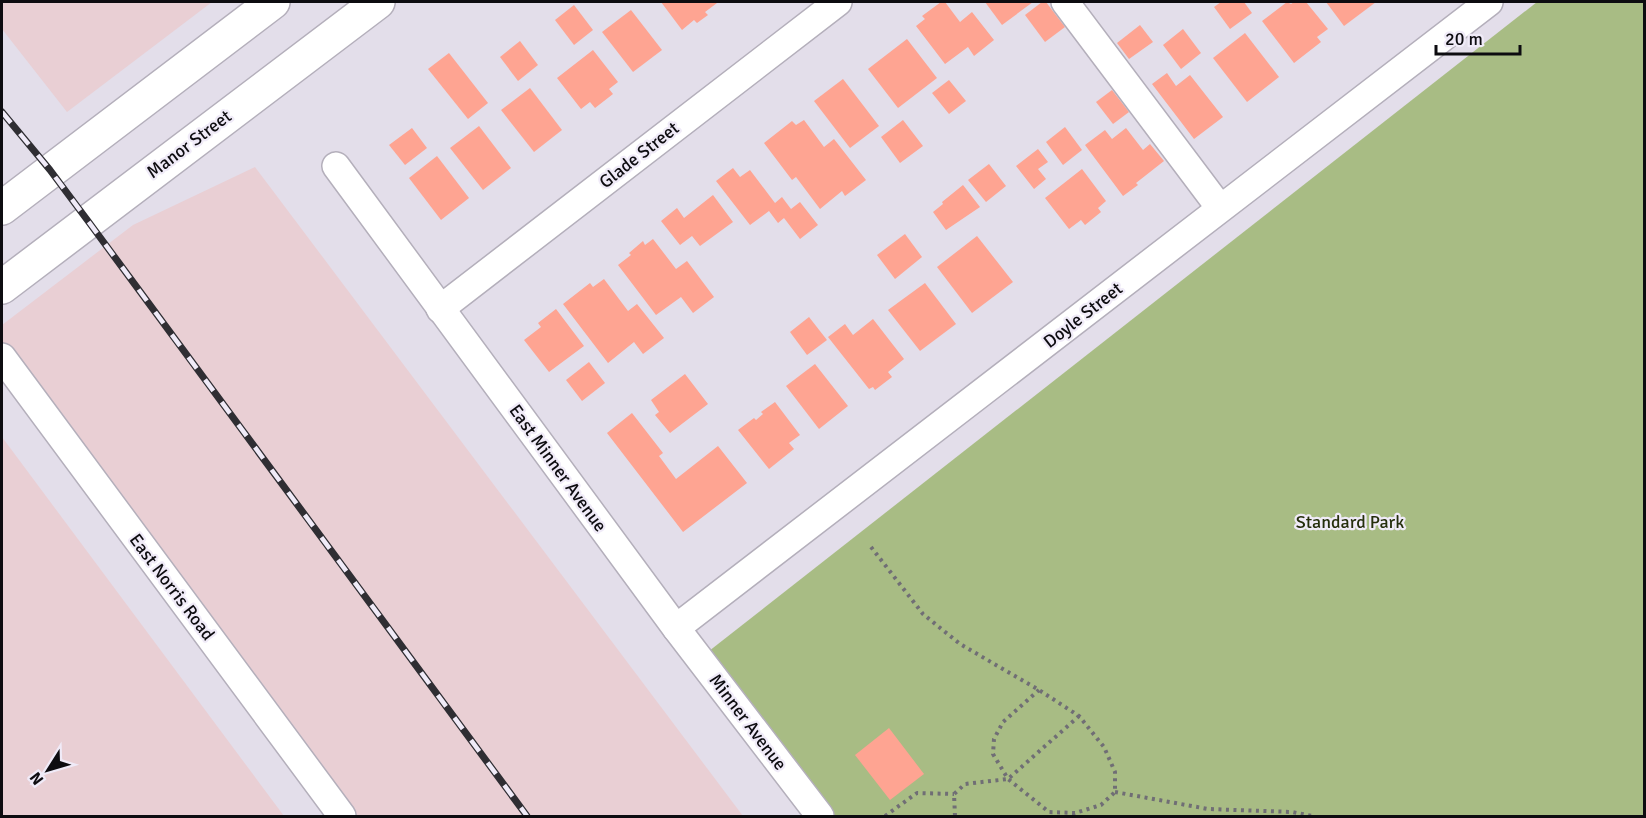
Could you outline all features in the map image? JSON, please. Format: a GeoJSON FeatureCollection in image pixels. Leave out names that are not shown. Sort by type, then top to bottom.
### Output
{"type":"FeatureCollection","features":[{"type":"Feature","properties":{"kind":"main road"},"geometry":{"type":"LineString","coordinates":[[2,208],[273,2]]}},
{"type":"Feature","properties":{"kind":"main road","name":"Manor Street"},"geometry":{"type":"LineString","coordinates":[[2,287],[378,2]]}},
{"type":"Feature","properties":{"kind":"street","name":"Glade Street"},"geometry":{"type":"LineString","coordinates":[[440,309],[838,2]]}},
{"type":"Feature","properties":{"kind":"street"},"geometry":{"type":"LineString","coordinates":[[1065,2],[1221,208]]}},
{"type":"Feature","properties":{"kind":"street","name":"Doyle Street"},"geometry":{"type":"LineString","coordinates":[[676,628],[1489,2]]}},
{"type":"Feature","properties":{"kind":"street","name":"East Minner Avenue"},"geometry":{"type":"LineString","coordinates":[[336,166],[676,628]]}},
{"type":"Feature","properties":{"kind":"street","name":"East Norris Road"},"geometry":{"type":"LineString","coordinates":[[2,357],[342,816]]}},
{"type":"Feature","properties":{"kind":"street","name":"Minner Avenue"},"geometry":{"type":"LineString","coordinates":[[676,628],[820,816]]}},
{"type":"Feature","properties":{"kind":"path"},"geometry":{"type":"LineString","coordinates":[[871,547],[923,614],[960,644],[1039,690],[1079,716],[1104,747],[1115,772],[1115,792],[1101,805],[1075,813],[1049,812],[1008,779],[993,754],[994,739],[1003,722],[1039,690]]}},
{"type":"Feature","properties":{"kind":"path"},"geometry":{"type":"LineString","coordinates":[[885,816],[917,794],[954,794],[965,784],[1008,779],[1079,716]]}},
{"type":"Feature","properties":{"kind":"path"},"geometry":{"type":"LineString","coordinates":[[1115,792],[1208,809],[1292,812],[1312,816]]}},
{"type":"Feature","properties":{"kind":"path"},"geometry":{"type":"LineString","coordinates":[[954,794],[955,816]]}},
{"type":"Feature","properties":{"kind":"shaded area"},"geometry":{"type":"Polygon","coordinates":[[[2,2],[212,2],[67,112],[2,29],[2,2]]]}},
{"type":"Feature","properties":{"kind":"shaded area"},"geometry":{"type":"Polygon","coordinates":[[[255,167],[743,816],[358,816],[2,345],[2,325],[133,225],[255,167]]]}},
{"type":"Feature","properties":{"kind":"shaded area"},"geometry":{"type":"Polygon","coordinates":[[[2,437],[284,816],[2,816],[2,437]]]}},
{"type":"Feature","properties":{"kind":"green space","name":"Standard Park"},"geometry":{"type":"Polygon","coordinates":[[[1537,2],[1644,2],[1644,816],[819,816],[695,662],[1537,2]]]}},
{"type":"Feature","properties":{"kind":"building"},"geometry":{"type":"Polygon","coordinates":[[[661,2],[717,3],[705,12],[708,15],[697,23],[694,20],[682,30],[661,2]]]}},
{"type":"Feature","properties":{"kind":"building"},"geometry":{"type":"Polygon","coordinates":[[[941,2],[945,2],[960,22],[972,12],[994,40],[974,56],[968,47],[945,64],[916,26],[925,19],[922,16],[941,2]]]}},
{"type":"Feature","properties":{"kind":"building"},"geometry":{"type":"Polygon","coordinates":[[[985,2],[1033,2],[1002,25],[985,2]]]}},
{"type":"Feature","properties":{"kind":"building"},"geometry":{"type":"Polygon","coordinates":[[[1042,2],[1046,2],[1065,27],[1045,42],[1025,15],[1042,2]]]}},
{"type":"Feature","properties":{"kind":"building"},"geometry":{"type":"Polygon","coordinates":[[[1221,2],[1244,2],[1252,13],[1230,29],[1214,7],[1221,2]]]}},
{"type":"Feature","properties":{"kind":"building"},"geometry":{"type":"Polygon","coordinates":[[[1287,2],[1291,4],[1306,2],[1328,29],[1317,37],[1321,42],[1294,63],[1262,21],[1287,2]]]}},
{"type":"Feature","properties":{"kind":"building"},"geometry":{"type":"Polygon","coordinates":[[[1326,2],[1376,2],[1344,26],[1326,2]]]}},
{"type":"Feature","properties":{"kind":"building"},"geometry":{"type":"Polygon","coordinates":[[[574,5],[593,30],[574,45],[555,20],[574,5]]]}},
{"type":"Feature","properties":{"kind":"building"},"geometry":{"type":"Polygon","coordinates":[[[631,10],[662,50],[633,72],[602,32],[631,10]]]}},
{"type":"Feature","properties":{"kind":"building"},"geometry":{"type":"Polygon","coordinates":[[[1140,25],[1153,42],[1129,59],[1117,43],[1140,25]]]}},
{"type":"Feature","properties":{"kind":"building"},"geometry":{"type":"Polygon","coordinates":[[[1183,29],[1201,53],[1181,69],[1163,45],[1183,29]]]}},
{"type":"Feature","properties":{"kind":"building"},"geometry":{"type":"Polygon","coordinates":[[[1245,33],[1279,77],[1247,102],[1213,58],[1245,33]]]}},
{"type":"Feature","properties":{"kind":"building"},"geometry":{"type":"Polygon","coordinates":[[[907,39],[937,78],[898,108],[868,69],[907,39]]]}},
{"type":"Feature","properties":{"kind":"building"},"geometry":{"type":"Polygon","coordinates":[[[520,41],[538,65],[518,81],[500,57],[520,41]]]}},
{"type":"Feature","properties":{"kind":"building"},"geometry":{"type":"Polygon","coordinates":[[[593,50],[618,82],[609,89],[613,94],[595,108],[590,102],[581,109],[557,78],[593,50]]]}},
{"type":"Feature","properties":{"kind":"building"},"geometry":{"type":"Polygon","coordinates":[[[449,53],[488,103],[468,119],[428,69],[449,53]]]}},
{"type":"Feature","properties":{"kind":"building"},"geometry":{"type":"Polygon","coordinates":[[[1167,73],[1176,86],[1190,75],[1223,117],[1194,139],[1152,84],[1167,73]]]}},
{"type":"Feature","properties":{"kind":"building"},"geometry":{"type":"Polygon","coordinates":[[[843,79],[879,126],[850,148],[814,101],[843,79]]]}},
{"type":"Feature","properties":{"kind":"building"},"geometry":{"type":"Polygon","coordinates":[[[949,80],[966,101],[949,114],[932,93],[949,80]]]}},
{"type":"Feature","properties":{"kind":"building"},"geometry":{"type":"Polygon","coordinates":[[[530,88],[562,130],[534,152],[501,110],[530,88]]]}},
{"type":"Feature","properties":{"kind":"building"},"geometry":{"type":"Polygon","coordinates":[[[1112,90],[1129,112],[1113,124],[1096,102],[1112,90]]]}},
{"type":"Feature","properties":{"kind":"building"},"geometry":{"type":"Polygon","coordinates":[[[804,120],[824,147],[834,139],[866,180],[845,196],[842,191],[820,209],[796,177],[792,180],[764,143],[792,121],[796,125],[804,120]]]}},
{"type":"Feature","properties":{"kind":"building"},"geometry":{"type":"Polygon","coordinates":[[[903,120],[923,146],[900,163],[881,137],[903,120]]]}},
{"type":"Feature","properties":{"kind":"building"},"geometry":{"type":"Polygon","coordinates":[[[479,126],[511,168],[483,190],[450,148],[479,126]]]}},
{"type":"Feature","properties":{"kind":"building"},"geometry":{"type":"Polygon","coordinates":[[[1065,127],[1082,150],[1063,165],[1046,142],[1065,127]]]}},
{"type":"Feature","properties":{"kind":"building"},"geometry":{"type":"Polygon","coordinates":[[[412,128],[427,148],[405,165],[389,145],[412,128]]]}},
{"type":"Feature","properties":{"kind":"building"},"geometry":{"type":"Polygon","coordinates":[[[1126,128],[1143,150],[1150,144],[1164,161],[1123,196],[1085,145],[1105,130],[1112,139],[1126,128]]]}},
{"type":"Feature","properties":{"kind":"building"},"geometry":{"type":"Polygon","coordinates":[[[1038,149],[1048,162],[1038,169],[1046,179],[1034,189],[1016,166],[1038,149]]]}},
{"type":"Feature","properties":{"kind":"building"},"geometry":{"type":"Polygon","coordinates":[[[437,156],[469,198],[441,220],[409,178],[437,156]]]}},
{"type":"Feature","properties":{"kind":"building"},"geometry":{"type":"Polygon","coordinates":[[[989,164],[1006,186],[986,202],[968,180],[989,164]]]}},
{"type":"Feature","properties":{"kind":"building"},"geometry":{"type":"Polygon","coordinates":[[[733,168],[740,177],[750,170],[775,203],[782,197],[791,209],[800,202],[818,225],[800,239],[784,218],[778,223],[769,211],[750,225],[716,181],[733,168]]]}},
{"type":"Feature","properties":{"kind":"building"},"geometry":{"type":"Polygon","coordinates":[[[1082,169],[1106,201],[1098,208],[1101,212],[1085,225],[1081,220],[1069,229],[1045,198],[1082,169]]]}},
{"type":"Feature","properties":{"kind":"building"},"geometry":{"type":"Polygon","coordinates":[[[963,185],[980,207],[946,230],[933,212],[963,185]]]}},
{"type":"Feature","properties":{"kind":"building"},"geometry":{"type":"Polygon","coordinates":[[[713,195],[733,222],[700,246],[692,236],[680,245],[661,221],[677,208],[684,218],[713,195]]]}},
{"type":"Feature","properties":{"kind":"building"},"geometry":{"type":"Polygon","coordinates":[[[905,234],[922,257],[895,279],[877,255],[905,234]]]}},
{"type":"Feature","properties":{"kind":"building"},"geometry":{"type":"Polygon","coordinates":[[[977,236],[1013,282],[972,313],[937,267],[977,236]]]}},
{"type":"Feature","properties":{"kind":"building"},"geometry":{"type":"Polygon","coordinates":[[[653,239],[676,269],[687,261],[714,297],[693,313],[681,297],[656,315],[618,265],[643,241],[645,245],[653,239]]]}},
{"type":"Feature","properties":{"kind":"building"},"geometry":{"type":"Polygon","coordinates":[[[604,279],[628,311],[637,304],[664,338],[643,354],[634,342],[608,363],[563,304],[590,283],[593,287],[604,279]]]}},
{"type":"Feature","properties":{"kind":"building"},"geometry":{"type":"Polygon","coordinates":[[[925,283],[956,324],[920,351],[888,310],[925,283]]]}},
{"type":"Feature","properties":{"kind":"building"},"geometry":{"type":"Polygon","coordinates":[[[556,309],[584,346],[549,372],[524,340],[541,327],[538,323],[556,309]]]}},
{"type":"Feature","properties":{"kind":"building"},"geometry":{"type":"Polygon","coordinates":[[[809,317],[827,340],[807,355],[790,332],[809,317]]]}},
{"type":"Feature","properties":{"kind":"building"},"geometry":{"type":"Polygon","coordinates":[[[873,319],[904,359],[888,372],[892,377],[875,390],[873,387],[869,389],[828,337],[845,324],[853,335],[873,319]]]}},
{"type":"Feature","properties":{"kind":"building"},"geometry":{"type":"Polygon","coordinates":[[[589,362],[605,383],[582,401],[566,380],[589,362]]]}},
{"type":"Feature","properties":{"kind":"building"},"geometry":{"type":"Polygon","coordinates":[[[815,364],[848,406],[819,429],[786,386],[815,364]]]}},
{"type":"Feature","properties":{"kind":"building"},"geometry":{"type":"Polygon","coordinates":[[[685,374],[708,404],[670,433],[655,415],[659,412],[651,400],[685,374]]]}},
{"type":"Feature","properties":{"kind":"building"},"geometry":{"type":"Polygon","coordinates":[[[775,402],[800,435],[789,443],[794,449],[769,469],[738,430],[754,418],[756,420],[763,414],[761,412],[775,402]]]}},
{"type":"Feature","properties":{"kind":"building"},"geometry":{"type":"Polygon","coordinates":[[[632,413],[663,453],[659,456],[676,479],[718,446],[747,483],[683,532],[607,433],[632,413]]]}},
{"type":"Feature","properties":{"kind":"building"},"geometry":{"type":"Polygon","coordinates":[[[889,728],[924,774],[890,800],[855,755],[889,728]]]}},
{"type":"Feature","properties":{"kind":"railway"},"geometry":{"type":"LineString","coordinates":[[2,112],[50,170],[527,816]]}}]}
